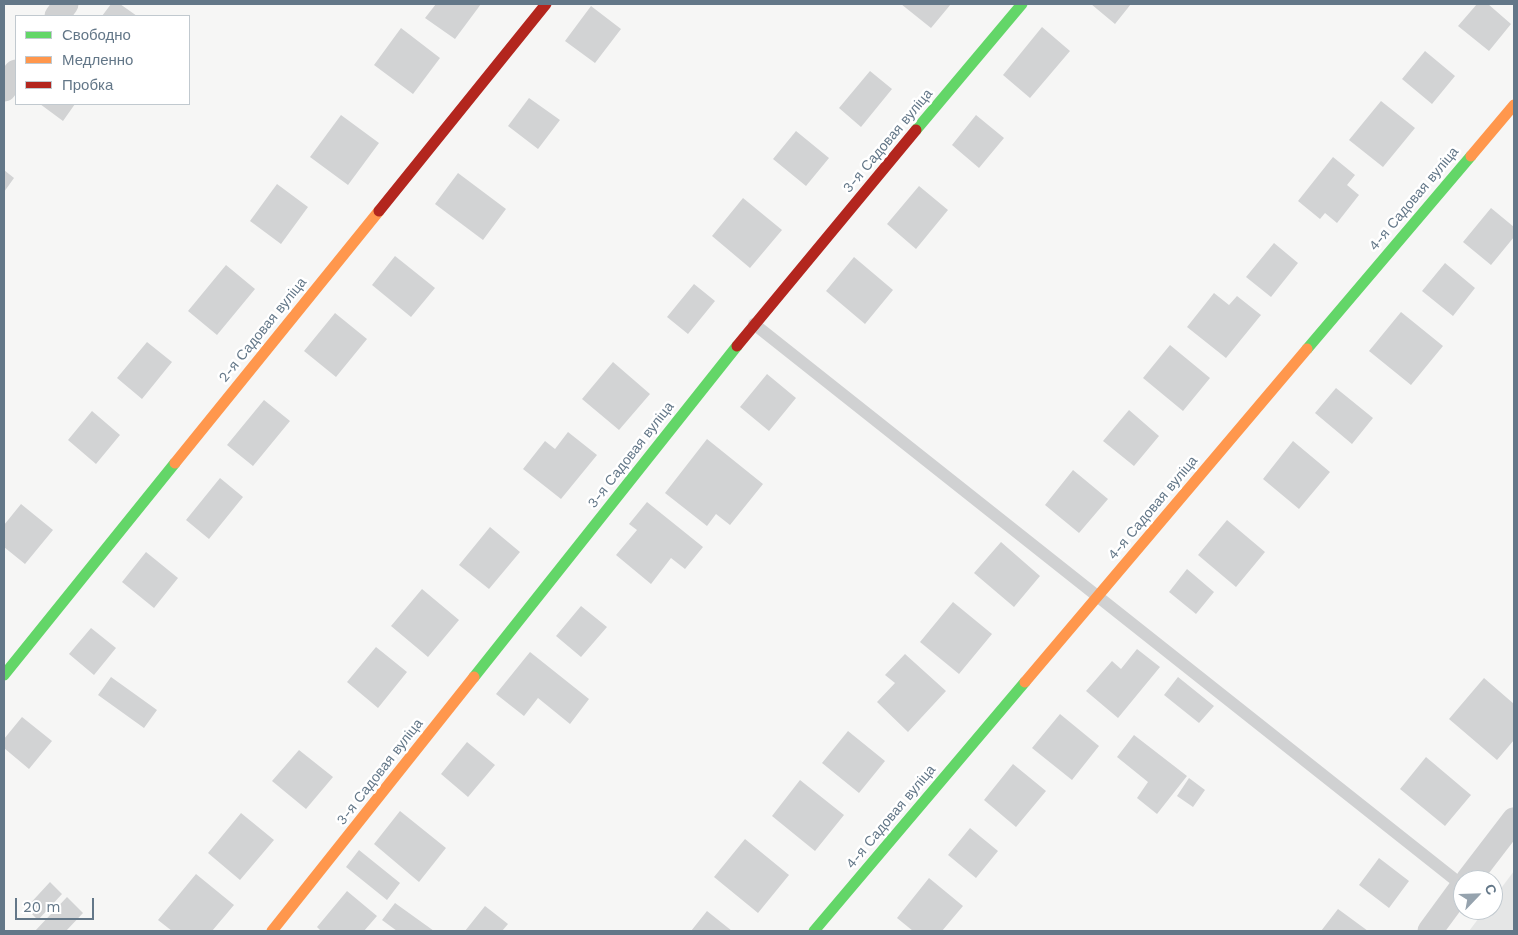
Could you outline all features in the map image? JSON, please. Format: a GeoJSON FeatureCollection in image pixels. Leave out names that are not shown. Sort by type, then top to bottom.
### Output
{"type":"FeatureCollection","features":[{"type":"Feature","properties":{"kind":"street"},"geometry":{"type":"LineString","coordinates":[[58,15],[66,4]]}},
{"type":"Feature","properties":{"kind":"street","name":"2-я Садовая вуліца"},"geometry":{"type":"LineString","coordinates":[[4,675],[546,4]]}},
{"type":"Feature","properties":{"kind":"street","name":"3-я Садовая вуліца"},"geometry":{"type":"LineString","coordinates":[[272,931],[754,324],[1022,4]]}},
{"type":"Feature","properties":{"kind":"street"},"geometry":{"type":"LineString","coordinates":[[4,89],[15,73]]}},
{"type":"Feature","properties":{"kind":"street","name":"4-я Садовая вуліца"},"geometry":{"type":"LineString","coordinates":[[814,931],[1514,105]]}},
{"type":"Feature","properties":{"kind":"street"},"geometry":{"type":"LineString","coordinates":[[1476,870],[1514,820]]}},
{"type":"Feature","properties":{"kind":"street"},"geometry":{"type":"LineString","coordinates":[[1430,931],[1453,900]]}},
{"type":"Feature","properties":{"kind":"lane"},"geometry":{"type":"LineString","coordinates":[[754,324],[1453,878]]}},
{"type":"Feature","properties":{"kind":"shaded area"},"geometry":{"type":"Polygon","coordinates":[[[1514,871],[1514,931],[1469,931],[1477,920],[1503,920],[1503,886],[1514,871]]]}},
{"type":"Feature","properties":{"kind":"building"},"geometry":{"type":"Polygon","coordinates":[[[111,4],[120,4],[136,15],[103,15],[111,4]]]}},
{"type":"Feature","properties":{"kind":"building"},"geometry":{"type":"Polygon","coordinates":[[[436,4],[481,4],[455,39],[425,18],[436,4]]]}},
{"type":"Feature","properties":{"kind":"building"},"geometry":{"type":"Polygon","coordinates":[[[901,4],[951,4],[931,28],[901,4]]]}},
{"type":"Feature","properties":{"kind":"building"},"geometry":{"type":"Polygon","coordinates":[[[1091,4],[1131,4],[1115,24],[1091,4]]]}},
{"type":"Feature","properties":{"kind":"building"},"geometry":{"type":"Polygon","coordinates":[[[1477,4],[1488,4],[1511,24],[1489,51],[1458,26],[1477,4]]]}},
{"type":"Feature","properties":{"kind":"building"},"geometry":{"type":"Polygon","coordinates":[[[591,6],[621,29],[595,63],[565,41],[591,6]]]}},
{"type":"Feature","properties":{"kind":"building"},"geometry":{"type":"Polygon","coordinates":[[[1042,27],[1070,51],[1030,98],[1003,75],[1042,27]]]}},
{"type":"Feature","properties":{"kind":"building"},"geometry":{"type":"Polygon","coordinates":[[[401,28],[440,58],[413,94],[374,65],[401,28]]]}},
{"type":"Feature","properties":{"kind":"building"},"geometry":{"type":"Polygon","coordinates":[[[1425,51],[1455,76],[1432,104],[1402,79],[1425,51]]]}},
{"type":"Feature","properties":{"kind":"building"},"geometry":{"type":"Polygon","coordinates":[[[870,71],[892,89],[861,127],[839,108],[870,71]]]}},
{"type":"Feature","properties":{"kind":"building"},"geometry":{"type":"Polygon","coordinates":[[[529,98],[560,120],[538,149],[508,126],[529,98]]]}},
{"type":"Feature","properties":{"kind":"building"},"geometry":{"type":"Polygon","coordinates":[[[1381,101],[1415,128],[1383,167],[1349,140],[1381,101]]]}},
{"type":"Feature","properties":{"kind":"building"},"geometry":{"type":"Polygon","coordinates":[[[41,105],[74,105],[63,121],[41,105]]]}},
{"type":"Feature","properties":{"kind":"building"},"geometry":{"type":"Polygon","coordinates":[[[341,115],[379,143],[348,185],[310,157],[341,115]]]}},
{"type":"Feature","properties":{"kind":"building"},"geometry":{"type":"Polygon","coordinates":[[[976,115],[1004,138],[979,168],[952,145],[976,115]]]}},
{"type":"Feature","properties":{"kind":"building"},"geometry":{"type":"Polygon","coordinates":[[[796,131],[829,158],[806,186],[773,159],[796,131]]]}},
{"type":"Feature","properties":{"kind":"building"},"geometry":{"type":"Polygon","coordinates":[[[1333,157],[1355,175],[1347,185],[1359,195],[1337,223],[1325,213],[1320,219],[1298,201],[1333,157]]]}},
{"type":"Feature","properties":{"kind":"building"},"geometry":{"type":"Polygon","coordinates":[[[4,170],[14,178],[4,192],[4,170]]]}},
{"type":"Feature","properties":{"kind":"building"},"geometry":{"type":"Polygon","coordinates":[[[458,173],[506,209],[483,240],[435,204],[458,173]]]}},
{"type":"Feature","properties":{"kind":"building"},"geometry":{"type":"Polygon","coordinates":[[[277,184],[308,207],[281,244],[250,221],[277,184]]]}},
{"type":"Feature","properties":{"kind":"building"},"geometry":{"type":"Polygon","coordinates":[[[919,186],[948,210],[916,249],[887,224],[919,186]]]}},
{"type":"Feature","properties":{"kind":"building"},"geometry":{"type":"Polygon","coordinates":[[[743,198],[782,230],[750,268],[712,236],[743,198]]]}},
{"type":"Feature","properties":{"kind":"building"},"geometry":{"type":"Polygon","coordinates":[[[1491,208],[1514,227],[1514,237],[1491,265],[1463,242],[1491,208]]]}},
{"type":"Feature","properties":{"kind":"building"},"geometry":{"type":"Polygon","coordinates":[[[1274,243],[1298,263],[1271,297],[1246,277],[1274,243]]]}},
{"type":"Feature","properties":{"kind":"building"},"geometry":{"type":"Polygon","coordinates":[[[395,256],[435,288],[411,317],[372,285],[395,256]]]}},
{"type":"Feature","properties":{"kind":"building"},"geometry":{"type":"Polygon","coordinates":[[[854,257],[893,290],[865,324],[826,291],[854,257]]]}},
{"type":"Feature","properties":{"kind":"building"},"geometry":{"type":"Polygon","coordinates":[[[1445,263],[1475,288],[1453,316],[1422,291],[1445,263]]]}},
{"type":"Feature","properties":{"kind":"building"},"geometry":{"type":"Polygon","coordinates":[[[226,265],[255,289],[217,335],[188,311],[226,265]]]}},
{"type":"Feature","properties":{"kind":"building"},"geometry":{"type":"Polygon","coordinates":[[[694,284],[715,301],[688,334],[667,317],[694,284]]]}},
{"type":"Feature","properties":{"kind":"building"},"geometry":{"type":"Polygon","coordinates":[[[1214,293],[1229,305],[1237,296],[1261,315],[1226,358],[1187,327],[1214,293]]]}},
{"type":"Feature","properties":{"kind":"building"},"geometry":{"type":"Polygon","coordinates":[[[1401,312],[1443,346],[1411,385],[1369,351],[1401,312]]]}},
{"type":"Feature","properties":{"kind":"building"},"geometry":{"type":"Polygon","coordinates":[[[335,313],[367,339],[336,377],[304,351],[335,313]]]}},
{"type":"Feature","properties":{"kind":"building"},"geometry":{"type":"Polygon","coordinates":[[[147,342],[172,362],[142,399],[117,378],[147,342]]]}},
{"type":"Feature","properties":{"kind":"building"},"geometry":{"type":"Polygon","coordinates":[[[1170,345],[1210,378],[1183,411],[1143,378],[1170,345]]]}},
{"type":"Feature","properties":{"kind":"building"},"geometry":{"type":"Polygon","coordinates":[[[613,362],[650,394],[619,430],[582,399],[613,362]]]}},
{"type":"Feature","properties":{"kind":"building"},"geometry":{"type":"Polygon","coordinates":[[[767,374],[796,398],[769,431],[740,407],[767,374]]]}},
{"type":"Feature","properties":{"kind":"building"},"geometry":{"type":"Polygon","coordinates":[[[1336,388],[1373,418],[1352,444],[1315,413],[1336,388]]]}},
{"type":"Feature","properties":{"kind":"building"},"geometry":{"type":"Polygon","coordinates":[[[264,400],[290,421],[253,466],[227,445],[264,400]]]}},
{"type":"Feature","properties":{"kind":"building"},"geometry":{"type":"Polygon","coordinates":[[[1129,410],[1159,436],[1134,466],[1103,441],[1129,410]]]}},
{"type":"Feature","properties":{"kind":"building"},"geometry":{"type":"Polygon","coordinates":[[[92,411],[120,435],[96,464],[68,440],[92,411]]]}},
{"type":"Feature","properties":{"kind":"building"},"geometry":{"type":"Polygon","coordinates":[[[568,432],[597,455],[561,499],[523,469],[545,441],[555,449],[568,432]]]}},
{"type":"Feature","properties":{"kind":"building"},"geometry":{"type":"Polygon","coordinates":[[[707,439],[763,484],[730,525],[716,514],[707,526],[665,493],[707,439]]]}},
{"type":"Feature","properties":{"kind":"building"},"geometry":{"type":"Polygon","coordinates":[[[1293,441],[1330,472],[1299,509],[1263,479],[1293,441]]]}},
{"type":"Feature","properties":{"kind":"building"},"geometry":{"type":"Polygon","coordinates":[[[1073,470],[1108,499],[1079,533],[1045,505],[1073,470]]]}},
{"type":"Feature","properties":{"kind":"building"},"geometry":{"type":"Polygon","coordinates":[[[220,478],[243,497],[209,539],[186,520],[220,478]]]}},
{"type":"Feature","properties":{"kind":"building"},"geometry":{"type":"Polygon","coordinates":[[[647,502],[703,547],[685,569],[671,558],[651,584],[616,555],[637,530],[629,524],[647,502]]]}},
{"type":"Feature","properties":{"kind":"building"},"geometry":{"type":"Polygon","coordinates":[[[21,504],[53,530],[25,564],[4,547],[4,525],[21,504]]]}},
{"type":"Feature","properties":{"kind":"building"},"geometry":{"type":"Polygon","coordinates":[[[1227,520],[1265,552],[1236,587],[1198,555],[1227,520]]]}},
{"type":"Feature","properties":{"kind":"building"},"geometry":{"type":"Polygon","coordinates":[[[490,527],[520,552],[489,589],[459,565],[490,527]]]}},
{"type":"Feature","properties":{"kind":"building"},"geometry":{"type":"Polygon","coordinates":[[[1001,542],[1040,576],[1014,607],[974,573],[1001,542]]]}},
{"type":"Feature","properties":{"kind":"building"},"geometry":{"type":"Polygon","coordinates":[[[146,552],[178,578],[154,608],[122,582],[146,552]]]}},
{"type":"Feature","properties":{"kind":"building"},"geometry":{"type":"Polygon","coordinates":[[[1187,569],[1214,592],[1196,614],[1169,592],[1187,569]]]}},
{"type":"Feature","properties":{"kind":"building"},"geometry":{"type":"Polygon","coordinates":[[[422,589],[459,620],[428,657],[391,626],[422,589]]]}},
{"type":"Feature","properties":{"kind":"building"},"geometry":{"type":"Polygon","coordinates":[[[953,602],[992,634],[959,674],[920,642],[953,602]]]}},
{"type":"Feature","properties":{"kind":"building"},"geometry":{"type":"Polygon","coordinates":[[[581,606],[607,627],[581,657],[556,636],[581,606]]]}},
{"type":"Feature","properties":{"kind":"building"},"geometry":{"type":"Polygon","coordinates":[[[91,628],[116,648],[94,675],[69,654],[91,628]]]}},
{"type":"Feature","properties":{"kind":"building"},"geometry":{"type":"Polygon","coordinates":[[[376,647],[407,672],[378,708],[347,682],[376,647]]]}},
{"type":"Feature","properties":{"kind":"building"},"geometry":{"type":"Polygon","coordinates":[[[1137,649],[1160,667],[1118,718],[1086,691],[1112,661],[1121,669],[1137,649]]]}},
{"type":"Feature","properties":{"kind":"building"},"geometry":{"type":"Polygon","coordinates":[[[530,652],[589,699],[570,724],[538,698],[524,716],[496,694],[530,652]]]}},
{"type":"Feature","properties":{"kind":"building"},"geometry":{"type":"Polygon","coordinates":[[[905,654],[946,691],[908,732],[877,702],[895,683],[885,675],[905,654]]]}},
{"type":"Feature","properties":{"kind":"building"},"geometry":{"type":"Polygon","coordinates":[[[111,677],[157,710],[144,728],[98,695],[111,677]]]}},
{"type":"Feature","properties":{"kind":"building"},"geometry":{"type":"Polygon","coordinates":[[[1178,677],[1214,706],[1199,723],[1164,695],[1178,677]]]}},
{"type":"Feature","properties":{"kind":"building"},"geometry":{"type":"Polygon","coordinates":[[[1484,678],[1514,704],[1514,740],[1497,760],[1449,719],[1484,678]]]}},
{"type":"Feature","properties":{"kind":"building"},"geometry":{"type":"Polygon","coordinates":[[[1060,714],[1099,746],[1072,780],[1032,748],[1060,714]]]}},
{"type":"Feature","properties":{"kind":"building"},"geometry":{"type":"Polygon","coordinates":[[[22,717],[52,741],[29,769],[4,748],[4,739],[22,717]]]}},
{"type":"Feature","properties":{"kind":"building"},"geometry":{"type":"Polygon","coordinates":[[[848,731],[885,761],[859,793],[822,763],[848,731]]]}},
{"type":"Feature","properties":{"kind":"building"},"geometry":{"type":"Polygon","coordinates":[[[1134,735],[1187,776],[1157,814],[1137,798],[1148,782],[1117,757],[1134,735]]]}},
{"type":"Feature","properties":{"kind":"building"},"geometry":{"type":"Polygon","coordinates":[[[467,742],[495,765],[468,797],[441,774],[467,742]]]}},
{"type":"Feature","properties":{"kind":"building"},"geometry":{"type":"Polygon","coordinates":[[[299,750],[333,777],[306,809],[272,781],[299,750]]]}},
{"type":"Feature","properties":{"kind":"building"},"geometry":{"type":"Polygon","coordinates":[[[1426,757],[1471,795],[1445,826],[1400,789],[1426,757]]]}},
{"type":"Feature","properties":{"kind":"building"},"geometry":{"type":"Polygon","coordinates":[[[1013,764],[1046,791],[1016,827],[984,800],[1013,764]]]}},
{"type":"Feature","properties":{"kind":"building"},"geometry":{"type":"Polygon","coordinates":[[[1189,778],[1205,790],[1193,807],[1177,796],[1189,778]]]}},
{"type":"Feature","properties":{"kind":"building"},"geometry":{"type":"Polygon","coordinates":[[[800,780],[844,815],[815,851],[772,816],[800,780]]]}},
{"type":"Feature","properties":{"kind":"building"},"geometry":{"type":"Polygon","coordinates":[[[400,811],[446,848],[419,882],[374,844],[400,811]]]}},
{"type":"Feature","properties":{"kind":"building"},"geometry":{"type":"Polygon","coordinates":[[[241,813],[274,840],[240,880],[208,853],[241,813]]]}},
{"type":"Feature","properties":{"kind":"building"},"geometry":{"type":"Polygon","coordinates":[[[970,828],[998,851],[976,878],[948,855],[970,828]]]}},
{"type":"Feature","properties":{"kind":"building"},"geometry":{"type":"Polygon","coordinates":[[[745,839],[789,875],[758,913],[714,877],[745,839]]]}},
{"type":"Feature","properties":{"kind":"building"},"geometry":{"type":"Polygon","coordinates":[[[359,850],[400,883],[387,900],[346,867],[359,850]]]}},
{"type":"Feature","properties":{"kind":"building"},"geometry":{"type":"Polygon","coordinates":[[[1379,858],[1409,881],[1389,908],[1359,885],[1379,858]]]}},
{"type":"Feature","properties":{"kind":"building"},"geometry":{"type":"Polygon","coordinates":[[[196,874],[234,905],[212,931],[172,931],[158,920],[196,874]]]}},
{"type":"Feature","properties":{"kind":"building"},"geometry":{"type":"Polygon","coordinates":[[[929,878],[963,906],[942,931],[913,931],[897,918],[929,878]]]}},
{"type":"Feature","properties":{"kind":"building"},"geometry":{"type":"Polygon","coordinates":[[[50,882],[62,894],[38,920],[26,908],[50,882]]]}},
{"type":"Feature","properties":{"kind":"building"},"geometry":{"type":"Polygon","coordinates":[[[347,891],[377,916],[364,931],[321,931],[317,927],[347,891]]]}},
{"type":"Feature","properties":{"kind":"building"},"geometry":{"type":"Polygon","coordinates":[[[67,897],[83,913],[66,931],[35,931],[67,897]]]}},
{"type":"Feature","properties":{"kind":"building"},"geometry":{"type":"Polygon","coordinates":[[[395,903],[434,931],[397,931],[382,920],[395,903]]]}},
{"type":"Feature","properties":{"kind":"building"},"geometry":{"type":"Polygon","coordinates":[[[485,906],[508,924],[502,931],[465,931],[485,906]]]}},
{"type":"Feature","properties":{"kind":"building"},"geometry":{"type":"Polygon","coordinates":[[[1338,909],[1368,931],[1321,931],[1338,909]]]}},
{"type":"Feature","properties":{"kind":"building"},"geometry":{"type":"Polygon","coordinates":[[[707,911],[732,931],[691,931],[707,911]]]}},
{"type":"Feature","properties":{"kind":"traffic: fast"},"geometry":{"type":"LineString","coordinates":[[916,130],[1022,4]]}},
{"type":"Feature","properties":{"kind":"traffic: fast"},"geometry":{"type":"LineString","coordinates":[[1307,349],[1471,156]]}},
{"type":"Feature","properties":{"kind":"traffic: fast"},"geometry":{"type":"LineString","coordinates":[[474,677],[737,346]]}},
{"type":"Feature","properties":{"kind":"traffic: fast"},"geometry":{"type":"LineString","coordinates":[[4,675],[175,463]]}},
{"type":"Feature","properties":{"kind":"traffic: fast"},"geometry":{"type":"LineString","coordinates":[[814,931],[1025,682]]}},
{"type":"Feature","properties":{"kind":"traffic: slow"},"geometry":{"type":"LineString","coordinates":[[1471,156],[1514,105]]}},
{"type":"Feature","properties":{"kind":"traffic: slow"},"geometry":{"type":"LineString","coordinates":[[175,463],[379,211]]}},
{"type":"Feature","properties":{"kind":"traffic: slow"},"geometry":{"type":"LineString","coordinates":[[1025,682],[1307,349]]}},
{"type":"Feature","properties":{"kind":"traffic: slow"},"geometry":{"type":"LineString","coordinates":[[272,931],[474,677]]}},
{"type":"Feature","properties":{"kind":"traffic: jam"},"geometry":{"type":"LineString","coordinates":[[379,211],[546,4]]}},
{"type":"Feature","properties":{"kind":"traffic: jam"},"geometry":{"type":"LineString","coordinates":[[737,346],[916,130]]}}]}
